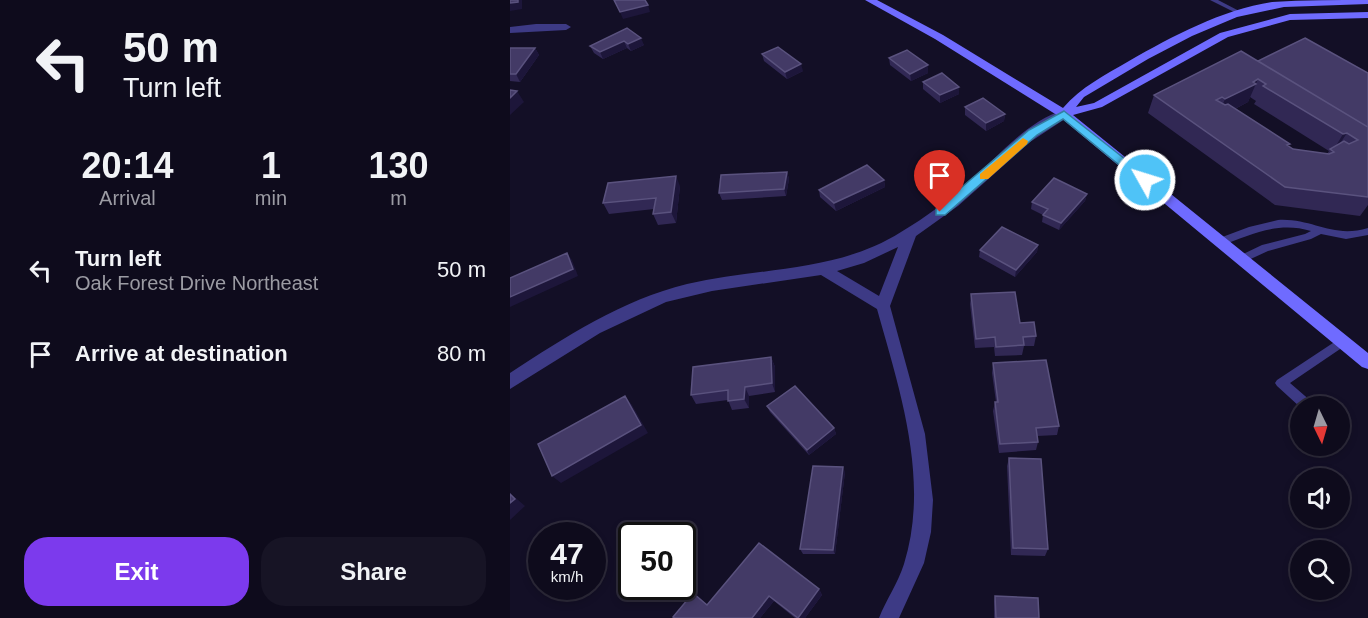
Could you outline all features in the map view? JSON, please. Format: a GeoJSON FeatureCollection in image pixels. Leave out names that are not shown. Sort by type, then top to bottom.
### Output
{"type":"FeatureCollection","features":[{"type":"Feature","properties":{"kind":"main road"},"geometry":{"type":"LineString","coordinates":[[870,0],[939,37],[1064,114],[1368,362]]}},
{"type":"Feature","properties":{"kind":"main road"},"geometry":{"type":"LineString","coordinates":[[1064,114],[1080,95],[1216,20],[1288,3],[1368,1]]}},
{"type":"Feature","properties":{"kind":"main road"},"geometry":{"type":"LineString","coordinates":[[1064,114],[1098,105],[1224,35],[1290,17],[1368,15]]}},
{"type":"Feature","properties":{"kind":"street"},"geometry":{"type":"LineString","coordinates":[[510,30],[548,26],[566,27]]}},
{"type":"Feature","properties":{"kind":"street"},"geometry":{"type":"LineString","coordinates":[[510,382],[563,346],[608,321],[651,302],[685,291],[723,283],[823,269],[881,249],[924,225],[973,186],[1033,132],[1064,114]]}},
{"type":"Feature","properties":{"kind":"street"},"geometry":{"type":"LineString","coordinates":[[889,618],[914,564],[921,529],[923,467],[902,371],[883,306],[910,233]]}},
{"type":"Feature","properties":{"kind":"street"},"geometry":{"type":"LineString","coordinates":[[823,269],[883,306]]}},
{"type":"Feature","properties":{"kind":"lane"},"geometry":{"type":"LineString","coordinates":[[1213,0],[1240,13]]}},
{"type":"Feature","properties":{"kind":"lane"},"geometry":{"type":"LineString","coordinates":[[1220,242],[1258,227],[1287,223],[1305,225],[1338,236],[1360,235],[1368,231]]}},
{"type":"Feature","properties":{"kind":"lane"},"geometry":{"type":"LineString","coordinates":[[1242,259],[1265,248],[1308,237],[1318,231]]}},
{"type":"Feature","properties":{"kind":"lane"},"geometry":{"type":"LineString","coordinates":[[1296,396],[1281,383],[1342,342]]}},
{"type":"Feature","properties":{"kind":"building"},"geometry":{"type":"Polygon","coordinates":[[[614,0],[645,0],[648,5],[620,12],[614,0]]]}},
{"type":"Feature","properties":{"kind":"building"},"geometry":{"type":"Polygon","coordinates":[[[627,28],[641,38],[628,44],[624,41],[600,52],[590,46],[627,28]]]}},
{"type":"Feature","properties":{"kind":"building"},"geometry":{"type":"Polygon","coordinates":[[[1305,38],[1368,73],[1368,127],[1258,61],[1305,38]]]}},
{"type":"Feature","properties":{"kind":"building"},"geometry":{"type":"Polygon","coordinates":[[[778,47],[801,64],[785,72],[762,54],[778,47]]]}},
{"type":"Feature","properties":{"kind":"building"},"geometry":{"type":"Polygon","coordinates":[[[510,48],[535,48],[516,74],[510,74],[510,48]]]}},
{"type":"Feature","properties":{"kind":"building"},"geometry":{"type":"Polygon","coordinates":[[[907,50],[928,65],[910,74],[889,58],[907,50]]]}},
{"type":"Feature","properties":{"kind":"building"},"geometry":{"type":"Polygon","coordinates":[[[1241,51],[1368,127],[1368,197],[1285,187],[1154,95],[1241,51]],[[1258,79],[1253,82],[1256,84],[1225,99],[1222,97],[1216,100],[1225,105],[1228,104],[1290,144],[1287,145],[1293,149],[1329,154],[1334,152],[1330,149],[1344,141],[1349,144],[1358,140],[1347,133],[1343,134],[1263,86],[1266,84],[1258,79]]]}},
{"type":"Feature","properties":{"kind":"building"},"geometry":{"type":"Polygon","coordinates":[[[942,73],[959,87],[940,95],[923,82],[942,73]]]}},
{"type":"Feature","properties":{"kind":"building"},"geometry":{"type":"Polygon","coordinates":[[[510,90],[517,91],[510,98],[510,90]]]}},
{"type":"Feature","properties":{"kind":"building"},"geometry":{"type":"Polygon","coordinates":[[[983,98],[1005,114],[986,123],[965,107],[983,98]]]}},
{"type":"Feature","properties":{"kind":"building"},"geometry":{"type":"Polygon","coordinates":[[[867,165],[884,180],[834,203],[819,190],[867,165]]]}},
{"type":"Feature","properties":{"kind":"building"},"geometry":{"type":"Polygon","coordinates":[[[787,172],[784,189],[719,193],[721,175],[787,172]]]}},
{"type":"Feature","properties":{"kind":"building"},"geometry":{"type":"Polygon","coordinates":[[[676,176],[671,212],[653,214],[656,198],[603,203],[608,183],[676,176]]]}},
{"type":"Feature","properties":{"kind":"building"},"geometry":{"type":"Polygon","coordinates":[[[1054,178],[1087,194],[1061,223],[1043,215],[1048,209],[1032,202],[1054,178]]]}},
{"type":"Feature","properties":{"kind":"building"},"geometry":{"type":"Polygon","coordinates":[[[1002,227],[1038,245],[1016,270],[980,250],[1002,227]]]}},
{"type":"Feature","properties":{"kind":"building"},"geometry":{"type":"Polygon","coordinates":[[[567,253],[573,269],[510,297],[510,278],[567,253]]]}},
{"type":"Feature","properties":{"kind":"building"},"geometry":{"type":"Polygon","coordinates":[[[1015,292],[1020,323],[1034,322],[1036,336],[1023,337],[1024,345],[996,347],[995,337],[976,339],[971,294],[1015,292]]]}},
{"type":"Feature","properties":{"kind":"building"},"geometry":{"type":"Polygon","coordinates":[[[771,357],[772,383],[745,387],[744,399],[728,401],[728,390],[691,395],[693,367],[771,357]]]}},
{"type":"Feature","properties":{"kind":"building"},"geometry":{"type":"Polygon","coordinates":[[[1046,360],[1059,426],[1036,428],[1038,442],[1000,444],[993,363],[1046,360]]]}},
{"type":"Feature","properties":{"kind":"building"},"geometry":{"type":"Polygon","coordinates":[[[795,386],[834,428],[807,450],[767,406],[795,386]]]}},
{"type":"Feature","properties":{"kind":"building"},"geometry":{"type":"Polygon","coordinates":[[[625,396],[641,425],[552,476],[538,444],[625,396]]]}},
{"type":"Feature","properties":{"kind":"building"},"geometry":{"type":"Polygon","coordinates":[[[1009,458],[1041,459],[1048,549],[1013,548],[1009,458]]]}},
{"type":"Feature","properties":{"kind":"building"},"geometry":{"type":"Polygon","coordinates":[[[813,466],[843,467],[833,550],[800,549],[813,466]]]}},
{"type":"Feature","properties":{"kind":"building"},"geometry":{"type":"Polygon","coordinates":[[[759,543],[819,589],[798,618],[769,596],[752,618],[673,617],[687,600],[696,600],[696,596],[707,605],[759,543]]]}},
{"type":"Feature","properties":{"kind":"building"},"geometry":{"type":"Polygon","coordinates":[[[995,596],[1038,598],[1039,618],[996,618],[995,596]]]}},
{"type":"Feature","properties":{"kind":"slow traffic"},"geometry":{"type":"LineString","coordinates":[[984,176],[1023,141]]}},
{"type":"Feature","properties":{"kind":"route"},"geometry":{"type":"LineString","coordinates":[[940,212],[973,186],[1033,132],[1064,114],[1145,180]]}}]}
